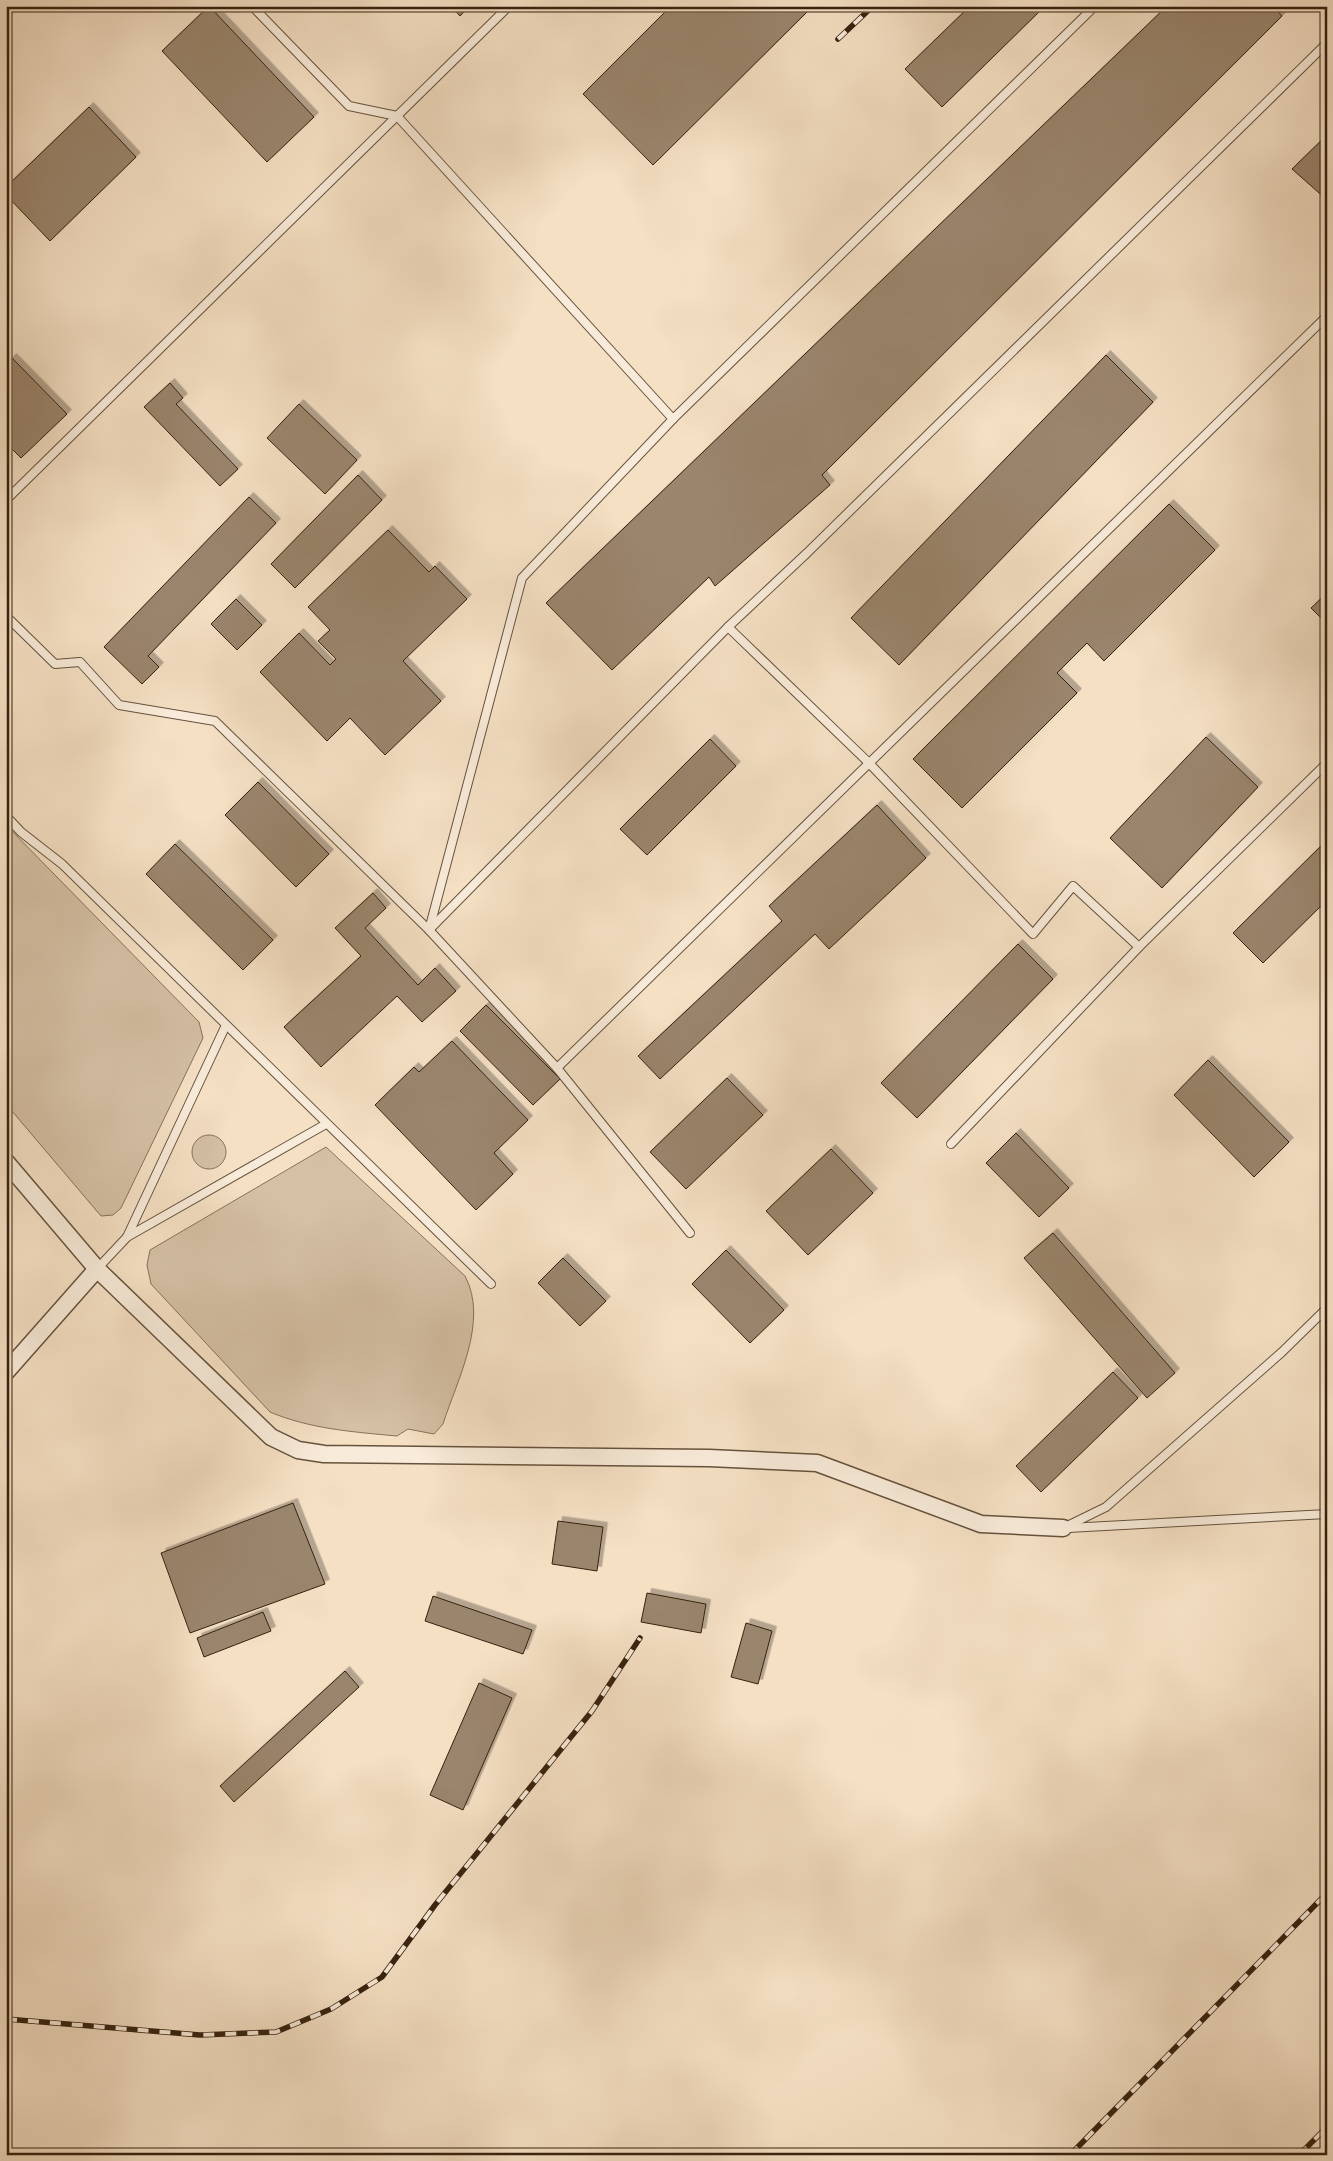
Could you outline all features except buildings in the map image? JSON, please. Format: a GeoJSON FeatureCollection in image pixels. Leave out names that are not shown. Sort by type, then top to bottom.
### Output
{"type":"FeatureCollection","features":[{"type":"Feature","properties":{"kind":"street"},"geometry":{"type":"LineString","coordinates":[[6,1162],[97,1270],[271,1437],[298,1450],[324,1454],[709,1458],[817,1463],[981,1524],[1063,1528]]}},
{"type":"Feature","properties":{"kind":"street"},"geometry":{"type":"LineString","coordinates":[[6,1372],[97,1270]]}},
{"type":"Feature","properties":{"kind":"lane"},"geometry":{"type":"LineString","coordinates":[[252,6],[350,106],[397,116],[673,419]]}},
{"type":"Feature","properties":{"kind":"lane"},"geometry":{"type":"LineString","coordinates":[[6,500],[509,6]]}},
{"type":"Feature","properties":{"kind":"lane"},"geometry":{"type":"LineString","coordinates":[[429,930],[522,578],[673,419],[1095,6]]}},
{"type":"Feature","properties":{"kind":"lane"},"geometry":{"type":"LineString","coordinates":[[429,930],[728,627],[807,553],[1327,43]]}},
{"type":"Feature","properties":{"kind":"lane"},"geometry":{"type":"LineString","coordinates":[[557,1068],[868,762],[1327,316]]}},
{"type":"Feature","properties":{"kind":"lane"},"geometry":{"type":"LineString","coordinates":[[6,616],[55,664],[80,662],[119,705],[215,720],[429,930],[557,1068],[690,1233]]}},
{"type":"Feature","properties":{"kind":"lane"},"geometry":{"type":"LineString","coordinates":[[728,627],[868,762],[1033,934],[1073,886],[1139,947]]}},
{"type":"Feature","properties":{"kind":"lane"},"geometry":{"type":"LineString","coordinates":[[950,1144],[1139,947],[1327,762]]}},
{"type":"Feature","properties":{"kind":"lane"},"geometry":{"type":"LineString","coordinates":[[6,816],[21,832],[62,864],[490,1284]]}},
{"type":"Feature","properties":{"kind":"lane"},"geometry":{"type":"LineString","coordinates":[[127,1238],[226,1025]]}},
{"type":"Feature","properties":{"kind":"lane"},"geometry":{"type":"LineString","coordinates":[[97,1270],[127,1238],[326,1124]]}},
{"type":"Feature","properties":{"kind":"lane"},"geometry":{"type":"LineString","coordinates":[[1063,1528],[1106,1506],[1282,1352],[1327,1308]]}},
{"type":"Feature","properties":{"kind":"lane"},"geometry":{"type":"LineString","coordinates":[[1063,1528],[1327,1514]]}},
{"type":"Feature","properties":{"kind":"shaded area"},"geometry":{"type":"Polygon","coordinates":[[[6,825],[199,1022],[203,1038],[121,1208],[113,1215],[101,1216],[6,1104],[6,825]]]}},
{"type":"Feature","properties":{"kind":"shaded area"},"geometry":{"type":"Polygon","coordinates":[[[209,1135],[221,1140],[226,1152],[221,1164],[209,1169],[197,1164],[192,1152],[197,1140],[209,1135]]]}},
{"type":"Feature","properties":{"kind":"shaded area"},"geometry":{"type":"Polygon","coordinates":[[[326,1147],[465,1276],[472,1293],[474,1312],[468,1350],[443,1424],[434,1434],[408,1429],[397,1436],[348,1431],[316,1426],[270,1412],[151,1284],[147,1265],[150,1250],[326,1147]]]}},
{"type":"Feature","properties":{"kind":"railway"},"geometry":{"type":"LineString","coordinates":[[838,39],[873,6]]}},
{"type":"Feature","properties":{"kind":"railway"},"geometry":{"type":"LineString","coordinates":[[6,2019],[200,2035],[276,2032],[331,2009],[382,1977],[435,1905],[592,1711],[640,1638]]}},
{"type":"Feature","properties":{"kind":"railway"},"geometry":{"type":"LineString","coordinates":[[1070,2155],[1327,1893]]}},
{"type":"Feature","properties":{"kind":"railway"},"geometry":{"type":"LineString","coordinates":[[1299,2155],[1327,2127]]}}]}
